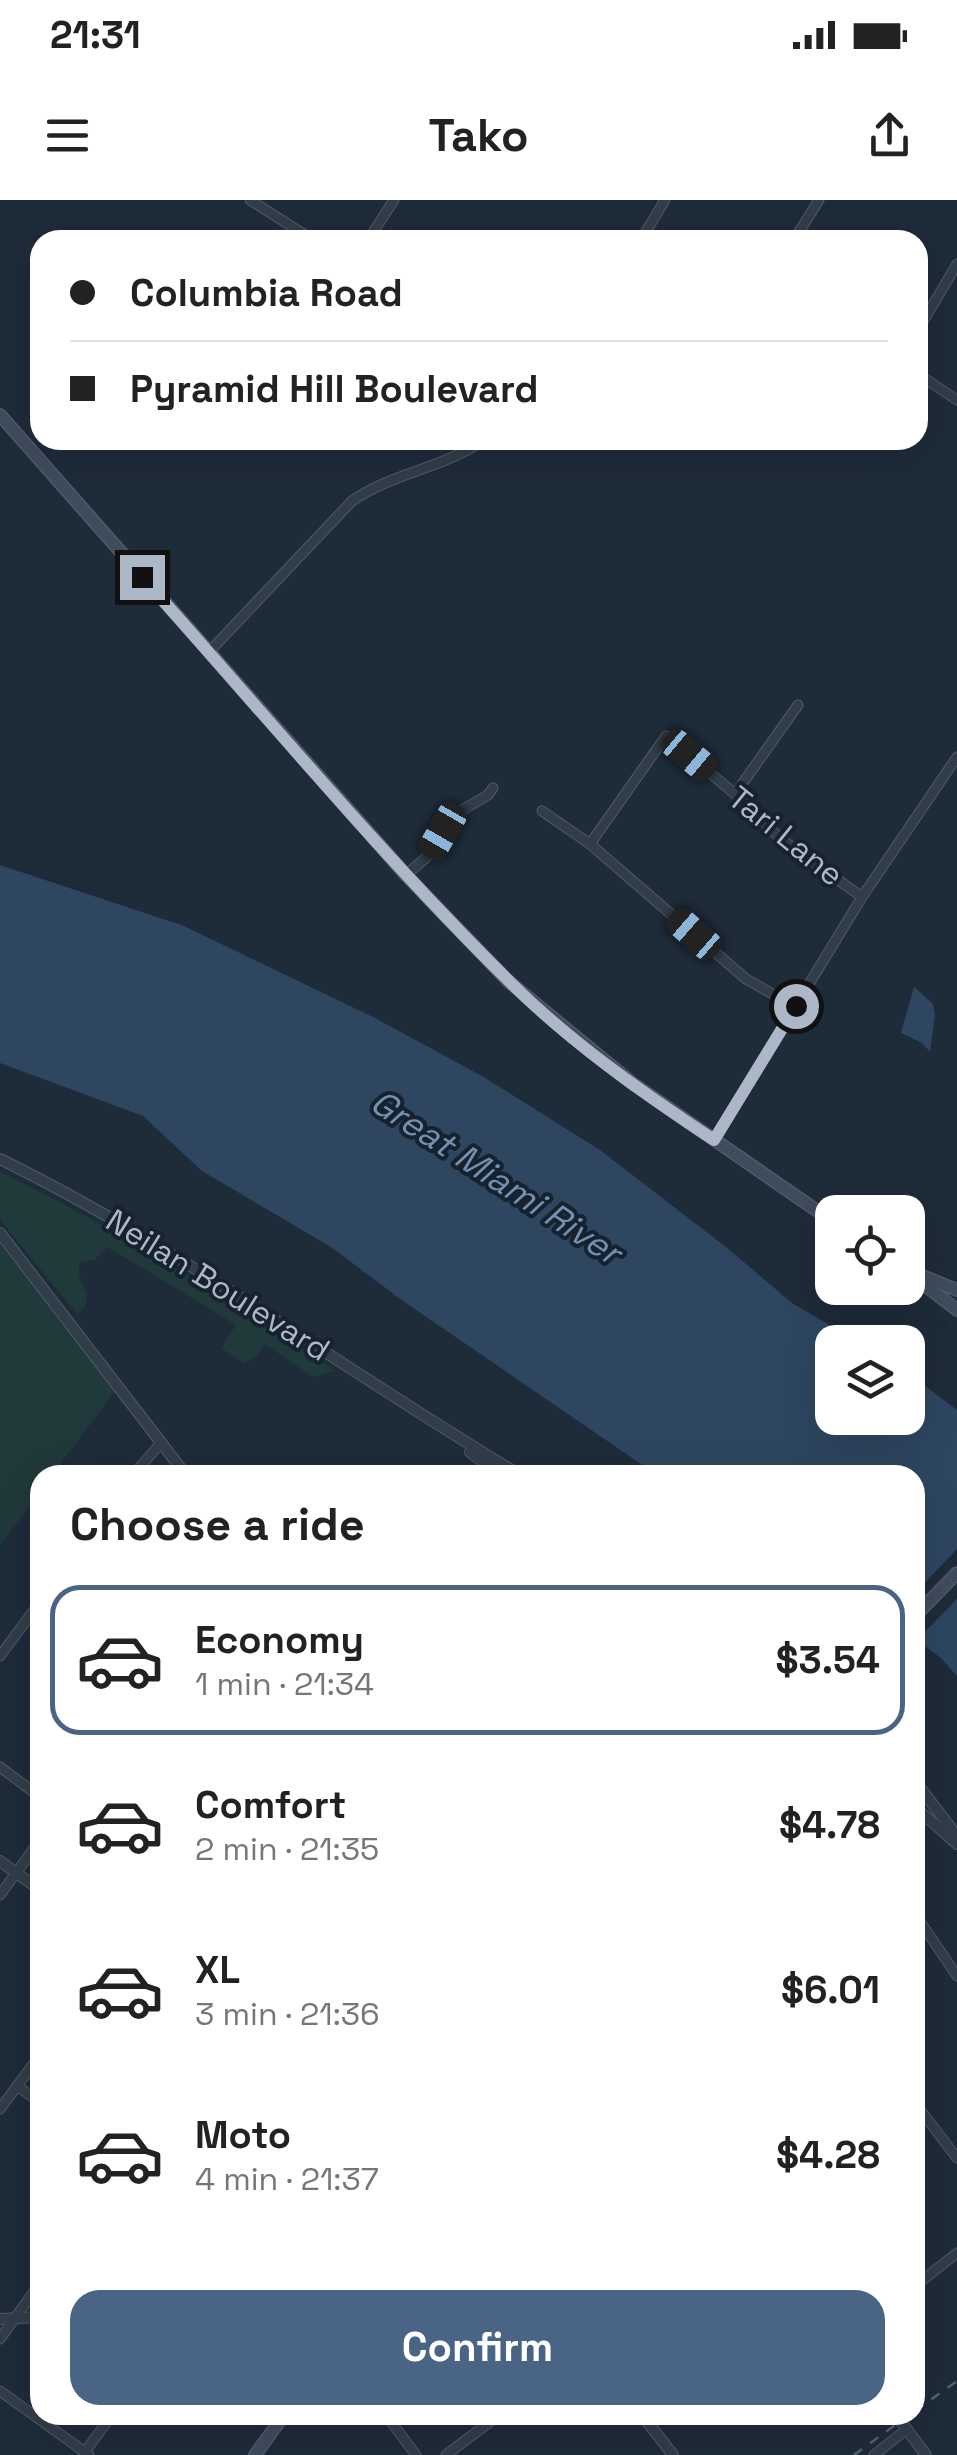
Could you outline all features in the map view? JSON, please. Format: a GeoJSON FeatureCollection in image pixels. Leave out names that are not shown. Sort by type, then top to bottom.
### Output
{"type":"FeatureCollection","features":[{"type":"Feature","properties":{"kind":"main road"},"geometry":{"type":"LineString","coordinates":[[0,415],[30,449]]}},
{"type":"Feature","properties":{"kind":"main road"},"geometry":{"type":"LineString","coordinates":[[31,450],[406,876],[508,980],[547,1016],[632,1082],[815,1208]]}},
{"type":"Feature","properties":{"kind":"main road"},"geometry":{"type":"LineString","coordinates":[[925,1278],[957,1290]]}},
{"type":"Feature","properties":{"kind":"main road"},"geometry":{"type":"LineString","coordinates":[[925,1285],[957,1310]]}},
{"type":"Feature","properties":{"kind":"main road"},"geometry":{"type":"LineString","coordinates":[[925,1606],[957,1572]]}},
{"type":"Feature","properties":{"kind":"main road"},"geometry":{"type":"LineString","coordinates":[[255,2455],[277,2425]]}},
{"type":"Feature","properties":{"kind":"street"},"geometry":{"type":"LineString","coordinates":[[250,200],[298,230]]}},
{"type":"Feature","properties":{"kind":"street"},"geometry":{"type":"LineString","coordinates":[[374,230],[394,200]]}},
{"type":"Feature","properties":{"kind":"street"},"geometry":{"type":"LineString","coordinates":[[647,230],[665,200]]}},
{"type":"Feature","properties":{"kind":"street"},"geometry":{"type":"LineString","coordinates":[[800,230],[819,200]]}},
{"type":"Feature","properties":{"kind":"street"},"geometry":{"type":"LineString","coordinates":[[928,313],[957,264]]}},
{"type":"Feature","properties":{"kind":"street"},"geometry":{"type":"LineString","coordinates":[[928,381],[957,400]]}},
{"type":"Feature","properties":{"kind":"street"},"geometry":{"type":"LineString","coordinates":[[209,652],[352,501],[374,486],[470,450]]}},
{"type":"Feature","properties":{"kind":"street"},"geometry":{"type":"LineString","coordinates":[[735,794],[798,705]]}},
{"type":"Feature","properties":{"kind":"street","name":"Tari Lane"},"geometry":{"type":"LineString","coordinates":[[590,844],[666,736],[781,839],[862,897]]}},
{"type":"Feature","properties":{"kind":"street"},"geometry":{"type":"LineString","coordinates":[[714,1140],[862,897],[956,761]]}},
{"type":"Feature","properties":{"kind":"street"},"geometry":{"type":"LineString","coordinates":[[406,876],[429,854],[459,812],[493,788]]}},
{"type":"Feature","properties":{"kind":"street"},"geometry":{"type":"LineString","coordinates":[[542,810],[590,844],[746,979],[796,1006]]}},
{"type":"Feature","properties":{"kind":"street","name":"Neilan Boulevard"},"geometry":{"type":"LineString","coordinates":[[0,1159],[173,1253],[430,1422],[503,1465]]}},
{"type":"Feature","properties":{"kind":"street"},"geometry":{"type":"LineString","coordinates":[[0,1233],[178,1465]]}},
{"type":"Feature","properties":{"kind":"street","name":"Neilan Boulevard"},"geometry":{"type":"LineString","coordinates":[[430,1422],[487,1465]]}},
{"type":"Feature","properties":{"kind":"street"},"geometry":{"type":"LineString","coordinates":[[142,1465],[161,1444]]}},
{"type":"Feature","properties":{"kind":"street"},"geometry":{"type":"LineString","coordinates":[[0,1656],[30,1616]]}},
{"type":"Feature","properties":{"kind":"street"},"geometry":{"type":"LineString","coordinates":[[0,1767],[30,1790]]}},
{"type":"Feature","properties":{"kind":"street"},"geometry":{"type":"LineString","coordinates":[[925,1796],[957,1840]]}},
{"type":"Feature","properties":{"kind":"street"},"geometry":{"type":"LineString","coordinates":[[925,1816],[957,1840]]}},
{"type":"Feature","properties":{"kind":"street"},"geometry":{"type":"LineString","coordinates":[[0,1894],[30,1853]]}},
{"type":"Feature","properties":{"kind":"street"},"geometry":{"type":"LineString","coordinates":[[0,1861],[30,1882]]}},
{"type":"Feature","properties":{"kind":"street"},"geometry":{"type":"LineString","coordinates":[[925,1929],[957,1976]]}},
{"type":"Feature","properties":{"kind":"street"},"geometry":{"type":"LineString","coordinates":[[0,2110],[30,2068]]}},
{"type":"Feature","properties":{"kind":"street"},"geometry":{"type":"LineString","coordinates":[[17,2086],[30,2095]]}},
{"type":"Feature","properties":{"kind":"street"},"geometry":{"type":"LineString","coordinates":[[925,2116],[957,2158]]}},
{"type":"Feature","properties":{"kind":"street"},"geometry":{"type":"LineString","coordinates":[[925,2278],[957,2254]]}},
{"type":"Feature","properties":{"kind":"street"},"geometry":{"type":"LineString","coordinates":[[0,2338],[30,2298]]}},
{"type":"Feature","properties":{"kind":"street"},"geometry":{"type":"LineString","coordinates":[[0,2319],[30,2317]]}},
{"type":"Feature","properties":{"kind":"street"},"geometry":{"type":"LineString","coordinates":[[0,2391],[30,2413]]}},
{"type":"Feature","properties":{"kind":"street"},"geometry":{"type":"LineString","coordinates":[[46,2425],[86,2454],[105,2425]]}},
{"type":"Feature","properties":{"kind":"street"},"geometry":{"type":"LineString","coordinates":[[394,2425],[416,2455]]}},
{"type":"Feature","properties":{"kind":"street"},"geometry":{"type":"LineString","coordinates":[[446,2455],[486,2425]]}},
{"type":"Feature","properties":{"kind":"street"},"geometry":{"type":"LineString","coordinates":[[650,2425],[673,2455]]}},
{"type":"Feature","properties":{"kind":"street"},"geometry":{"type":"LineString","coordinates":[[904,2425],[926,2455]]}},
{"type":"Feature","properties":{"kind":"street"},"geometry":{"type":"LineString","coordinates":[[874,2455],[907,2429]]}},
{"type":"Feature","properties":{"kind":"green space"},"geometry":{"type":"Polygon","coordinates":[[[0,1172],[171,1265],[335,1371],[313,1377],[265,1344],[255,1358],[244,1363],[221,1348],[236,1325],[108,1247],[94,1260],[81,1262],[79,1270],[87,1301],[77,1314],[0,1220],[0,1172]]]}},
{"type":"Feature","properties":{"kind":"green space"},"geometry":{"type":"Polygon","coordinates":[[[0,1233],[119,1386],[60,1465],[30,1465],[30,1506],[0,1546],[0,1233]]]}},
{"type":"Feature","properties":{"kind":"water","name":"Great Miami River"},"geometry":{"type":"Polygon","coordinates":[[[0,865],[184,926],[375,1018],[482,1076],[600,1150],[792,1303],[830,1325],[815,1325],[815,1435],[925,1435],[925,1386],[957,1410],[957,1676],[925,1646],[925,1465],[642,1465],[331,1247],[202,1171],[143,1116],[0,1063],[0,865]]]}},
{"type":"Feature","properties":{"kind":"water"},"geometry":{"type":"Polygon","coordinates":[[[914,987],[933,1004],[930,1052],[922,1043],[901,1033],[914,987]]]}},
{"type":"Feature","properties":{"kind":"pier"},"geometry":{"type":"Polygon","coordinates":[[[957,1549],[957,1599],[925,1632],[925,1583],[957,1549]]]}},
{"type":"Feature","properties":{"kind":"railway"},"geometry":{"type":"LineString","coordinates":[[925,2404],[957,2381]]}},
{"type":"Feature","properties":{"kind":"railway"},"geometry":{"type":"LineString","coordinates":[[854,2455],[895,2425]]}},
{"type":"Feature","properties":{"kind":"route"},"geometry":{"type":"LineString","coordinates":[[142,577],[455,928],[586,1048],[714,1140],[796,1006]]}}]}
